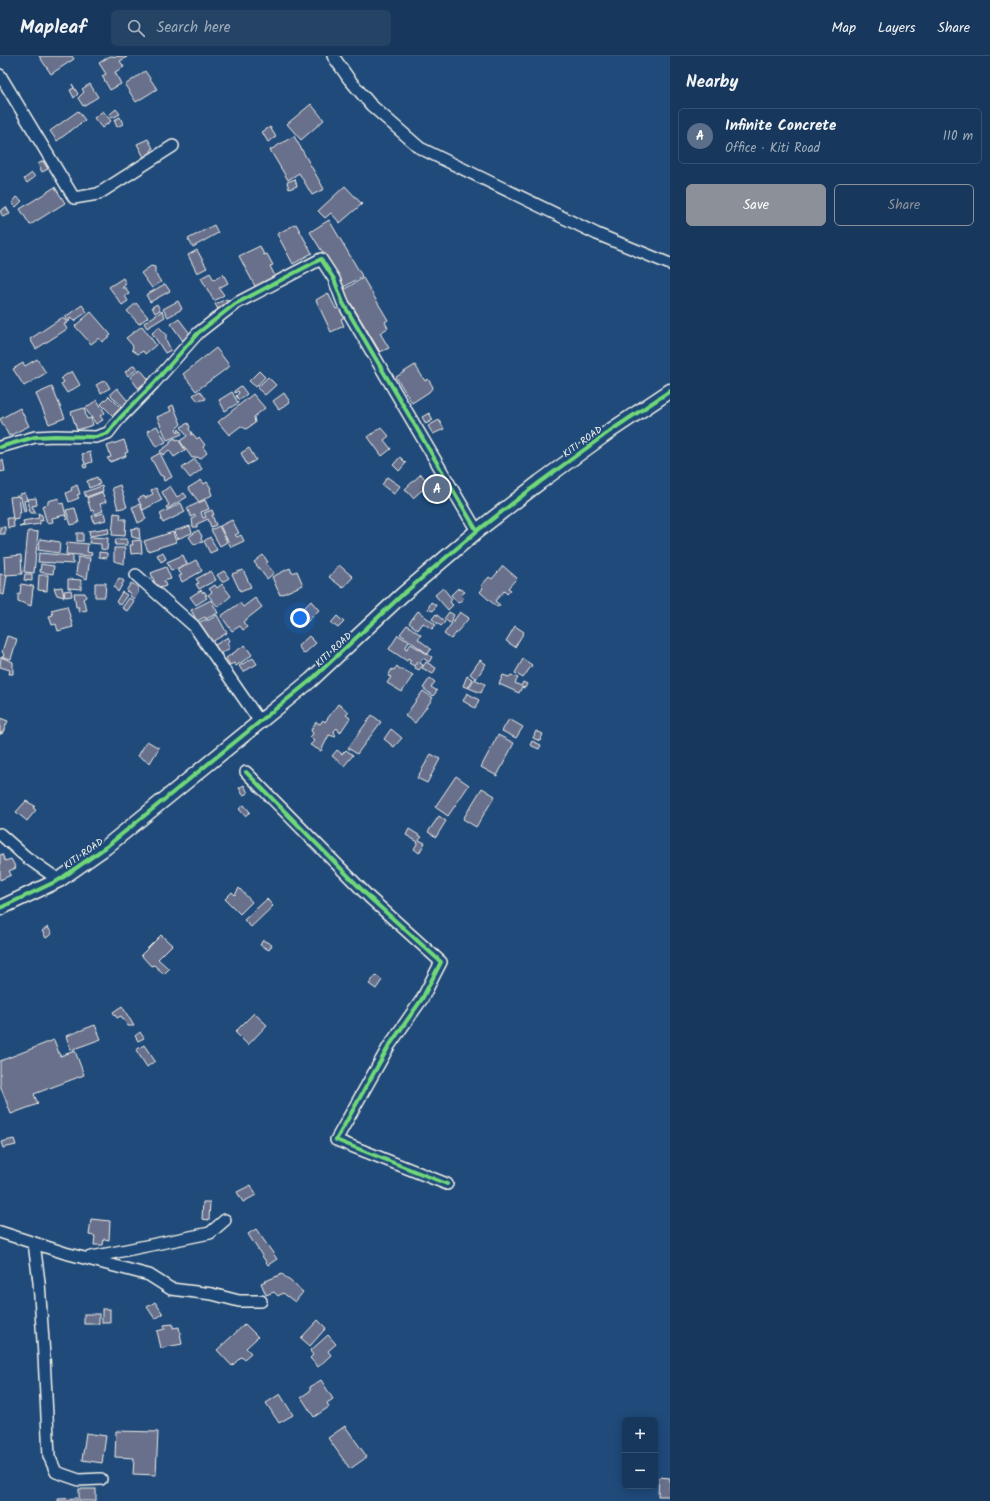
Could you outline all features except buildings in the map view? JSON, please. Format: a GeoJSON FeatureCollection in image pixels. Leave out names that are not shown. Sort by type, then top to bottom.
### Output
{"type":"FeatureCollection","features":[{"type":"Feature","properties":{"kind":"street"},"geometry":{"type":"LineString","coordinates":[[333,56],[370,105],[420,148],[597,234],[670,264]]}},
{"type":"Feature","properties":{"kind":"street"},"geometry":{"type":"LineString","coordinates":[[0,74],[74,198],[98,194],[173,146]]}},
{"type":"Feature","properties":{"kind":"street"},"geometry":{"type":"LineString","coordinates":[[0,447],[35,437],[96,437],[108,433],[198,333],[235,304],[321,259],[334,279],[343,303],[476,531]]}},
{"type":"Feature","properties":{"kind":"street","name":"KITI ROAD"},"geometry":{"type":"LineString","coordinates":[[0,908],[59,880],[106,847],[311,680],[402,596],[476,531],[610,431],[670,391]]}},
{"type":"Feature","properties":{"kind":"street"},"geometry":{"type":"LineString","coordinates":[[136,575],[194,626],[260,722]]}},
{"type":"Feature","properties":{"kind":"street"},"geometry":{"type":"LineString","coordinates":[[246,772],[370,898],[441,962],[422,999],[389,1046],[336,1140],[446,1184]]}},
{"type":"Feature","properties":{"kind":"street"},"geometry":{"type":"LineString","coordinates":[[0,834],[26,857],[59,880]]}},
{"type":"Feature","properties":{"kind":"street"},"geometry":{"type":"LineString","coordinates":[[84,1258],[210,1233],[225,1220]]}},
{"type":"Feature","properties":{"kind":"street"},"geometry":{"type":"LineString","coordinates":[[0,1232],[84,1258],[150,1275],[171,1289],[212,1294],[239,1301],[261,1301]]}},
{"type":"Feature","properties":{"kind":"street"},"geometry":{"type":"LineString","coordinates":[[34,1243],[39,1282],[44,1348],[49,1456],[56,1472],[79,1480],[101,1479]]}},
{"type":"Feature","properties":{"kind":"cycle path"},"geometry":{"type":"LineString","coordinates":[[0,447],[35,437],[96,437],[108,433],[198,333],[235,304],[321,259],[334,279],[343,303],[477,531]]}},
{"type":"Feature","properties":{"kind":"cycle path"},"geometry":{"type":"LineString","coordinates":[[0,908],[59,880],[106,847],[311,680],[402,595],[477,531],[540,482],[610,431],[670,391]]}},
{"type":"Feature","properties":{"kind":"cycle path"},"geometry":{"type":"LineString","coordinates":[[246,772],[370,898],[441,962],[422,999],[389,1046],[336,1140],[447,1184]]}},
{"type":"Feature","properties":{"kind":"place","name":"Infinite Concrete"},"geometry":{"type":"Point","coordinates":[437,489]}}]}
